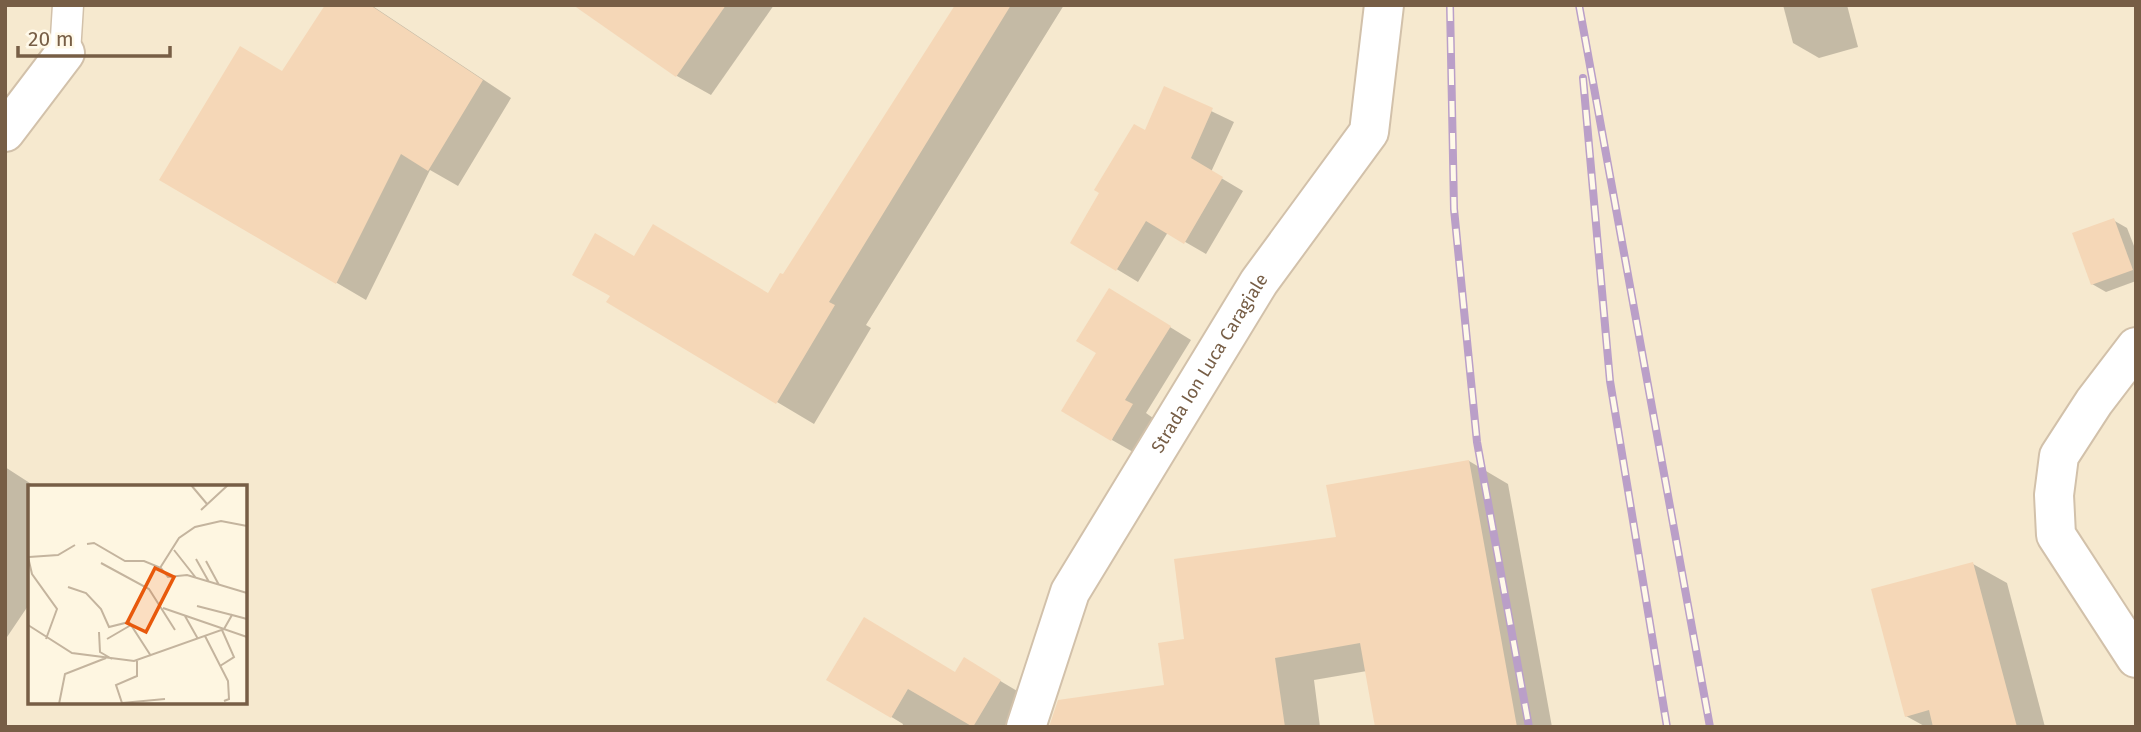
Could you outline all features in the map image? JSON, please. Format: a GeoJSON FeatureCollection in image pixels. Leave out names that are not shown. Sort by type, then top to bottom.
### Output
{"type":"FeatureCollection","features":[{"type":"Feature","properties":{"kind":"street","name":"Strada Ion Luca Caragiale"},"geometry":{"type":"LineString","coordinates":[[1026,727],[1070,592],[1259,282],[1369,132],[1384,5]]}},
{"type":"Feature","properties":{"kind":"street"},"geometry":{"type":"LineString","coordinates":[[5,132],[65,53]]}},
{"type":"Feature","properties":{"kind":"street"},"geometry":{"type":"LineString","coordinates":[[2136,347],[2094,402],[2059,456],[2054,495],[2056,535],[2136,658]]}},
{"type":"Feature","properties":{"kind":"lane"},"geometry":{"type":"LineString","coordinates":[[65,53],[68,5]]}},
{"type":"Feature","properties":{"kind":"shaded area"},"geometry":{"type":"Polygon","coordinates":[[[5,5],[2136,5],[2136,727],[5,727],[5,5]]]}},
{"type":"Feature","properties":{"kind":"building"},"geometry":{"type":"Polygon","coordinates":[[[325,5],[370,5],[483,80],[428,171],[401,154],[336,284],[159,180],[240,46],[282,71],[325,5]]]}},
{"type":"Feature","properties":{"kind":"building"},"geometry":{"type":"Polygon","coordinates":[[[573,5],[726,5],[676,77],[573,5]]]}},
{"type":"Feature","properties":{"kind":"building"},"geometry":{"type":"Polygon","coordinates":[[[955,5],[1011,5],[829,302],[835,305],[776,404],[606,302],[610,296],[572,275],[595,233],[634,256],[653,224],[768,293],[780,273],[783,274],[955,5]]]}},
{"type":"Feature","properties":{"kind":"building"},"geometry":{"type":"Polygon","coordinates":[[[1164,86],[1213,108],[1191,158],[1223,177],[1184,244],[1146,221],[1116,271],[1070,243],[1099,193],[1094,190],[1134,124],[1145,130],[1164,86]]]}},
{"type":"Feature","properties":{"kind":"building"},"geometry":{"type":"Polygon","coordinates":[[[2114,218],[2133,270],[2091,285],[2072,233],[2114,218]]]}},
{"type":"Feature","properties":{"kind":"building"},"geometry":{"type":"Polygon","coordinates":[[[1109,288],[1171,326],[1125,400],[1133,404],[1111,441],[1061,411],[1096,353],[1076,341],[1109,288]]]}},
{"type":"Feature","properties":{"kind":"building"},"geometry":{"type":"Polygon","coordinates":[[[1469,460],[1517,727],[1375,727],[1360,643],[1275,658],[1285,727],[1049,727],[1058,700],[1164,685],[1158,643],[1184,639],[1174,559],[1336,537],[1326,485],[1469,460]]]}},
{"type":"Feature","properties":{"kind":"building"},"geometry":{"type":"Polygon","coordinates":[[[1973,562],[2017,727],[1933,727],[1929,710],[1905,717],[1871,589],[1973,562]]]}},
{"type":"Feature","properties":{"kind":"building"},"geometry":{"type":"Polygon","coordinates":[[[864,617],[955,672],[964,657],[1001,680],[973,727],[908,689],[891,718],[826,680],[864,617]]]}},
{"type":"Feature","properties":{"kind":"railway"},"geometry":{"type":"LineString","coordinates":[[1450,5],[1454,209],[1477,442],[1529,727]]}},
{"type":"Feature","properties":{"kind":"railway"},"geometry":{"type":"LineString","coordinates":[[1579,5],[1710,727]]}},
{"type":"Feature","properties":{"kind":"railway"},"geometry":{"type":"LineString","coordinates":[[1583,78],[1610,381],[1667,727]]}}]}
